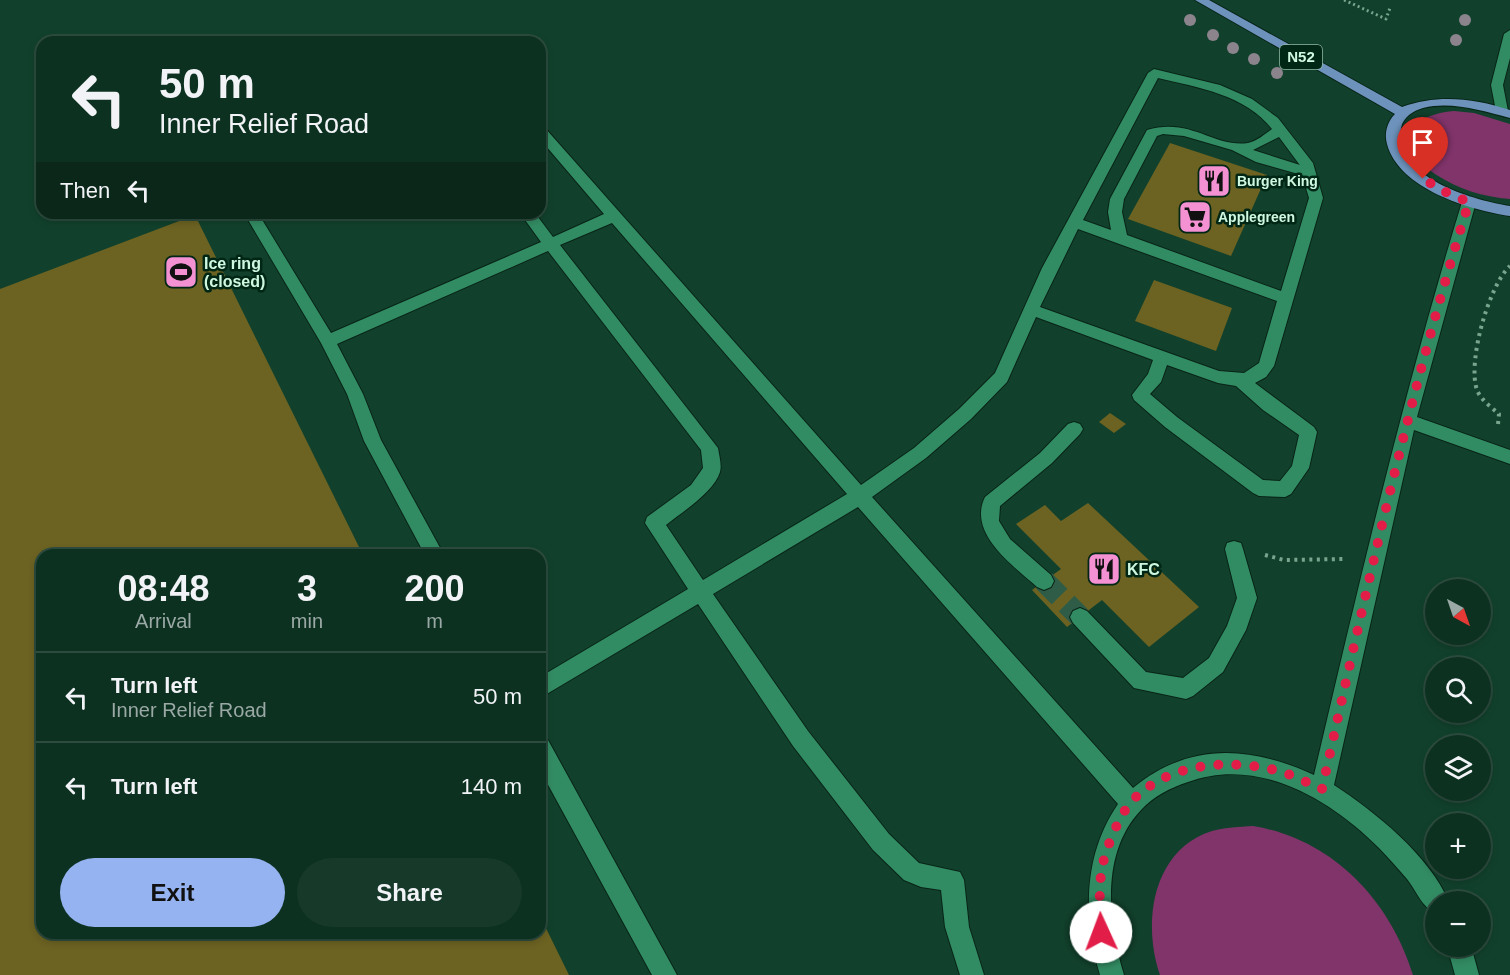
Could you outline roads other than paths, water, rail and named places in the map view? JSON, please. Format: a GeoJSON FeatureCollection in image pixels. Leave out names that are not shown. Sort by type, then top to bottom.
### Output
{"type":"FeatureCollection","features":[{"type":"Feature","properties":{"kind":"main road","name":"N52"},"geometry":{"type":"LineString","coordinates":[[1201,0],[1402,113]]}},
{"type":"Feature","properties":{"kind":"main road"},"geometry":{"type":"LineString","coordinates":[[1506,112],[1473,104],[1426,103],[1402,113],[1393,125],[1392,139],[1403,160],[1423,179],[1469,202],[1510,211]]}},
{"type":"Feature","properties":{"kind":"street"},"geometry":{"type":"LineString","coordinates":[[1506,112],[1497,85],[1510,34]]}},
{"type":"Feature","properties":{"kind":"street"},"geometry":{"type":"LineString","coordinates":[[546,684],[858,497],[920,453],[956,422],[1001,377],[1032,309],[1075,222],[1154,73],[1216,88],[1247,102],[1273,121],[1306,163],[1316,198],[1266,366],[1256,378],[1240,380],[1218,377],[1032,309]]}},
{"type":"Feature","properties":{"kind":"street"},"geometry":{"type":"LineString","coordinates":[[1120,239],[1115,212],[1117,199],[1152,133],[1160,129],[1236,147],[1261,159],[1309,172]]}},
{"type":"Feature","properties":{"kind":"street"},"geometry":{"type":"LineString","coordinates":[[1236,147],[1250,147],[1280,130]]}},
{"type":"Feature","properties":{"kind":"street"},"geometry":{"type":"LineString","coordinates":[[546,138],[858,497],[917,559],[1131,802]]}},
{"type":"Feature","properties":{"kind":"street"},"geometry":{"type":"LineString","coordinates":[[1322,789],[1408,421],[1447,273],[1469,202]]}},
{"type":"Feature","properties":{"kind":"street"},"geometry":{"type":"LineString","coordinates":[[328,341],[614,216]]}},
{"type":"Feature","properties":{"kind":"street"},"geometry":{"type":"LineString","coordinates":[[255,219],[328,341],[355,394],[373,441],[432,549]]}},
{"type":"Feature","properties":{"kind":"street"},"geometry":{"type":"LineString","coordinates":[[532,219],[709,448],[712,470],[697,490],[654,523],[701,591],[744,660],[822,770],[878,839],[912,872],[952,880],[957,927],[972,975]]}},
{"type":"Feature","properties":{"kind":"street"},"geometry":{"type":"LineString","coordinates":[[1075,222],[1287,299]]}},
{"type":"Feature","properties":{"kind":"street"},"geometry":{"type":"LineString","coordinates":[[1162,356],[1155,377],[1140,395],[1171,422],[1259,488],[1285,489],[1300,468],[1308,432],[1269,405],[1240,380]]}},
{"type":"Feature","properties":{"kind":"street"},"geometry":{"type":"LineString","coordinates":[[1408,421],[1510,457]]}},
{"type":"Feature","properties":{"kind":"street"},"geometry":{"type":"LineString","coordinates":[[1044,581],[1003,545],[990,522],[992,503],[1046,458],[1074,429]]}},
{"type":"Feature","properties":{"kind":"street"},"geometry":{"type":"LineString","coordinates":[[1080,617],[1141,681],[1186,689],[1216,666],[1236,630],[1247,598],[1234,549]]}},
{"type":"Feature","properties":{"kind":"street"},"geometry":{"type":"LineString","coordinates":[[546,759],[665,975]]}},
{"type":"Feature","properties":{"kind":"street"},"geometry":{"type":"LineString","coordinates":[[1112,975],[1101,932],[1099,891],[1103,862],[1114,834],[1131,802],[1149,788],[1178,772],[1207,765],[1240,764],[1273,769],[1322,789],[1364,817],[1385,835],[1430,891]]}},
{"type":"Feature","properties":{"kind":"street"},"geometry":{"type":"LineString","coordinates":[[1462,957],[1467,975]]}},
{"type":"Feature","properties":{"kind":"tunnel"},"geometry":{"type":"LineString","coordinates":[[1044,581],[1080,617]]}},
{"type":"Feature","properties":{"kind":"place","name":"Burger King"},"geometry":{"type":"Point","coordinates":[1214,181]}},
{"type":"Feature","properties":{"kind":"place","name":"Applegreen"},"geometry":{"type":"Point","coordinates":[1195,217]}},
{"type":"Feature","properties":{"kind":"place","name":"Ice ring (closed)"},"geometry":{"type":"Point","coordinates":[181,272]}},
{"type":"Feature","properties":{"kind":"place","name":"KFC"},"geometry":{"type":"Point","coordinates":[1104,569]}}]}
